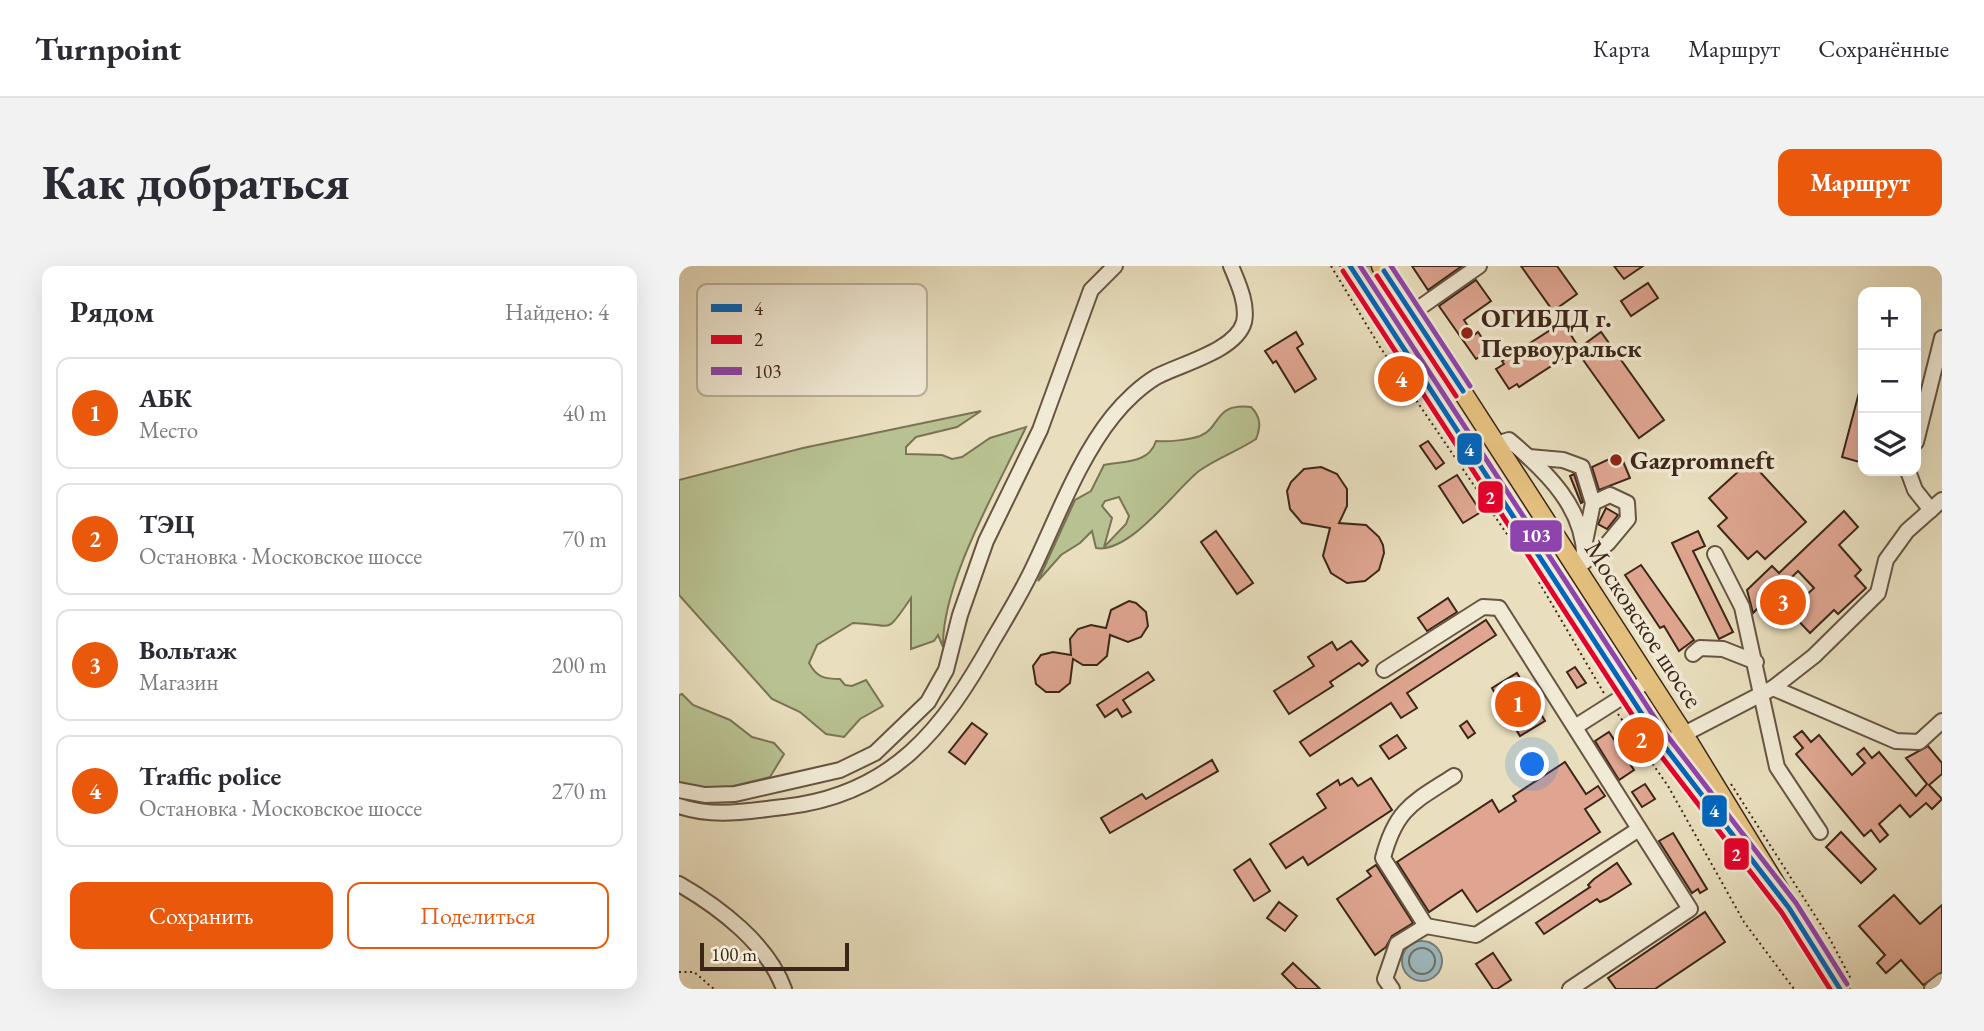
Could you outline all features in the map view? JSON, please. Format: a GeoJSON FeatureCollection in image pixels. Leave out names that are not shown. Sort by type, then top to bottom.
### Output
{"type":"FeatureCollection","features":[{"type":"Feature","properties":{"kind":"main road","name":"Московское шоссе"},"geometry":{"type":"LineString","coordinates":[[1350,266],[1389,330],[1663,745],[1789,908]]}},
{"type":"Feature","properties":{"kind":"main road","name":"Московское шоссе"},"geometry":{"type":"LineString","coordinates":[[1381,266],[1496,444],[1580,564],[1840,989]]}},
{"type":"Feature","properties":{"kind":"main road"},"geometry":{"type":"LineString","coordinates":[[1377,308],[1400,296]]}},
{"type":"Feature","properties":{"kind":"main road"},"geometry":{"type":"LineString","coordinates":[[1389,330],[1412,313]]}},
{"type":"Feature","properties":{"kind":"street"},"geometry":{"type":"LineString","coordinates":[[679,790],[705,795],[735,794],[840,770],[875,752],[928,702],[946,670],[960,615],[986,541],[1040,430],[1091,290],[1115,266]]}},
{"type":"Feature","properties":{"kind":"street"},"geometry":{"type":"LineString","coordinates":[[679,806],[700,813],[717,814],[802,805],[839,797],[889,769],[932,732],[965,690],[1031,574],[1061,509],[1112,418],[1151,381],[1218,349],[1240,331],[1244,322],[1243,300],[1231,266]]}},
{"type":"Feature","properties":{"kind":"street"},"geometry":{"type":"LineString","coordinates":[[1412,313],[1479,266]]}},
{"type":"Feature","properties":{"kind":"street"},"geometry":{"type":"LineString","coordinates":[[1921,422],[1942,338]]}},
{"type":"Feature","properties":{"kind":"street"},"geometry":{"type":"LineString","coordinates":[[1496,444],[1509,440],[1552,480],[1567,501],[1585,544]]}},
{"type":"Feature","properties":{"kind":"street"},"geometry":{"type":"LineString","coordinates":[[1529,457],[1563,460],[1582,467],[1593,503],[1580,564]]}},
{"type":"Feature","properties":{"kind":"street"},"geometry":{"type":"LineString","coordinates":[[1663,745],[1768,690],[1814,656],[1878,593],[1886,560],[1907,531],[1937,505],[1915,490],[1910,476]]}},
{"type":"Feature","properties":{"kind":"street"},"geometry":{"type":"LineString","coordinates":[[1580,564],[1608,543],[1628,519],[1627,503],[1610,495],[1593,503]]}},
{"type":"Feature","properties":{"kind":"street"},"geometry":{"type":"LineString","coordinates":[[1715,554],[1742,607],[1756,662],[1768,690],[1777,767],[1820,832]]}},
{"type":"Feature","properties":{"kind":"street"},"geometry":{"type":"LineString","coordinates":[[1384,670],[1483,607],[1499,608],[1690,909],[1570,989]]}},
{"type":"Feature","properties":{"kind":"street"},"geometry":{"type":"LineString","coordinates":[[1693,654],[1700,648],[1723,649],[1756,662]]}},
{"type":"Feature","properties":{"kind":"street"},"geometry":{"type":"LineString","coordinates":[[1575,727],[1649,680]]}},
{"type":"Feature","properties":{"kind":"street"},"geometry":{"type":"LineString","coordinates":[[1768,690],[1896,741],[1919,742],[1942,721]]}},
{"type":"Feature","properties":{"kind":"street"},"geometry":{"type":"LineString","coordinates":[[1426,926],[1383,858],[1387,842],[1404,808],[1454,776]]}},
{"type":"Feature","properties":{"kind":"street"},"geometry":{"type":"LineString","coordinates":[[1392,989],[1385,979],[1397,944],[1426,926],[1476,935],[1639,829]]}},
{"type":"Feature","properties":{"kind":"street"},"geometry":{"type":"LineString","coordinates":[[679,884],[731,920],[774,969],[784,989]]}},
{"type":"Feature","properties":{"kind":"street"},"geometry":{"type":"LineString","coordinates":[[1932,989],[1942,981]]}},
{"type":"Feature","properties":{"kind":"path"},"geometry":{"type":"LineString","coordinates":[[1331,266],[1387,358],[1502,530],[1518,549]]}},
{"type":"Feature","properties":{"kind":"path"},"geometry":{"type":"LineString","coordinates":[[1536,575],[1545,596],[1611,704],[1668,786],[1744,922],[1794,989]]}},
{"type":"Feature","properties":{"kind":"path"},"geometry":{"type":"LineString","coordinates":[[679,972],[694,972],[715,989]]}},
{"type":"Feature","properties":{"kind":"green space"},"geometry":{"type":"Polygon","coordinates":[[[1356,266],[1372,266],[1383,283],[1383,289],[1375,292],[1356,266]]]}},
{"type":"Feature","properties":{"kind":"green space"},"geometry":{"type":"Polygon","coordinates":[[[1239,407],[1251,407],[1257,415],[1259,426],[1256,439],[1199,471],[1151,519],[1123,541],[1109,547],[1096,548],[1092,531],[1080,543],[1061,555],[1038,581],[1075,500],[1091,491],[1104,465],[1141,458],[1148,454],[1156,441],[1200,436],[1212,427],[1224,412],[1239,407]],[[1119,497],[1105,501],[1102,506],[1112,518],[1104,547],[1126,524],[1129,516],[1119,497]]]}},
{"type":"Feature","properties":{"kind":"green space"},"geometry":{"type":"Polygon","coordinates":[[[981,411],[957,427],[916,437],[906,447],[906,454],[942,455],[952,459],[962,457],[990,438],[1026,427],[961,564],[945,621],[943,647],[938,635],[934,641],[911,649],[911,598],[888,626],[853,623],[817,645],[809,663],[818,675],[840,679],[845,685],[852,686],[866,680],[883,706],[860,719],[844,737],[826,734],[800,712],[772,699],[679,595],[679,480],[803,448],[981,411]]]}},
{"type":"Feature","properties":{"kind":"green space"},"geometry":{"type":"Polygon","coordinates":[[[682,694],[693,705],[730,720],[752,737],[774,743],[784,754],[770,777],[717,790],[679,784],[679,695],[682,694]]]}},
{"type":"Feature","properties":{"kind":"green space"},"geometry":{"type":"Polygon","coordinates":[[[1651,697],[1672,730],[1670,733],[1664,731],[1645,702],[1651,697]]]}},
{"type":"Feature","properties":{"kind":"water"},"geometry":{"type":"Polygon","coordinates":[[[1422,941],[1436,947],[1442,961],[1436,975],[1422,981],[1408,975],[1402,961],[1408,947],[1422,941]]]}},
{"type":"Feature","properties":{"kind":"building"},"geometry":{"type":"Polygon","coordinates":[[[1412,266],[1462,266],[1428,290],[1412,266]]]}},
{"type":"Feature","properties":{"kind":"building"},"geometry":{"type":"Polygon","coordinates":[[[1521,266],[1557,266],[1577,294],[1553,311],[1521,266]]]}},
{"type":"Feature","properties":{"kind":"building"},"geometry":{"type":"Polygon","coordinates":[[[1614,266],[1643,266],[1624,279],[1614,266]]]}},
{"type":"Feature","properties":{"kind":"building"},"geometry":{"type":"Polygon","coordinates":[[[1476,280],[1491,301],[1464,320],[1474,335],[1478,332],[1490,350],[1476,359],[1439,306],[1476,280]]]}},
{"type":"Feature","properties":{"kind":"building"},"geometry":{"type":"Polygon","coordinates":[[[1648,283],[1658,298],[1631,316],[1621,301],[1648,283]]]}},
{"type":"Feature","properties":{"kind":"building"},"geometry":{"type":"Polygon","coordinates":[[[1563,322],[1579,348],[1601,332],[1664,420],[1639,438],[1576,350],[1519,387],[1517,384],[1509,389],[1496,369],[1504,364],[1502,361],[1563,322]]]}},
{"type":"Feature","properties":{"kind":"building"},"geometry":{"type":"Polygon","coordinates":[[[1296,332],[1303,344],[1297,348],[1316,379],[1295,392],[1276,361],[1273,363],[1265,351],[1296,332]]]}},
{"type":"Feature","properties":{"kind":"building"},"geometry":{"type":"Polygon","coordinates":[[[1858,396],[1858,462],[1842,457],[1858,396]]]}},
{"type":"Feature","properties":{"kind":"building"},"geometry":{"type":"Polygon","coordinates":[[[1428,441],[1444,463],[1436,469],[1420,446],[1428,441]]]}},
{"type":"Feature","properties":{"kind":"building"},"geometry":{"type":"Polygon","coordinates":[[[1620,454],[1630,478],[1599,490],[1592,467],[1620,454]]]}},
{"type":"Feature","properties":{"kind":"building"},"geometry":{"type":"Polygon","coordinates":[[[1750,461],[1806,522],[1765,559],[1757,551],[1748,559],[1718,526],[1727,518],[1709,498],[1750,461]]]}},
{"type":"Feature","properties":{"kind":"building"},"geometry":{"type":"Polygon","coordinates":[[[1321,467],[1337,474],[1347,489],[1347,506],[1339,523],[1366,525],[1379,537],[1383,545],[1384,553],[1379,570],[1365,581],[1347,583],[1331,573],[1323,556],[1330,528],[1302,523],[1290,509],[1287,491],[1291,482],[1304,469],[1321,467]]]}},
{"type":"Feature","properties":{"kind":"building"},"geometry":{"type":"Polygon","coordinates":[[[1574,474],[1583,502],[1581,503],[1570,476],[1574,474]]]}},
{"type":"Feature","properties":{"kind":"building"},"geometry":{"type":"Polygon","coordinates":[[[1457,475],[1481,512],[1463,523],[1439,486],[1457,475]]]}},
{"type":"Feature","properties":{"kind":"building"},"geometry":{"type":"Polygon","coordinates":[[[1606,508],[1618,515],[1607,529],[1598,524],[1606,508]]]}},
{"type":"Feature","properties":{"kind":"building"},"geometry":{"type":"Polygon","coordinates":[[[1844,511],[1858,527],[1839,545],[1861,570],[1855,576],[1866,588],[1838,614],[1834,610],[1810,633],[1773,594],[1753,613],[1747,590],[1772,566],[1779,573],[1844,511]],[[1798,571],[1787,582],[1803,598],[1814,588],[1798,571]]]}},
{"type":"Feature","properties":{"kind":"building"},"geometry":{"type":"Polygon","coordinates":[[[1216,531],[1253,583],[1237,594],[1201,542],[1216,531]]]}},
{"type":"Feature","properties":{"kind":"building"},"geometry":{"type":"Polygon","coordinates":[[[1698,531],[1705,546],[1693,551],[1733,632],[1719,639],[1672,543],[1698,531]]]}},
{"type":"Feature","properties":{"kind":"building"},"geometry":{"type":"Polygon","coordinates":[[[1641,565],[1694,640],[1679,651],[1664,626],[1660,628],[1625,575],[1641,565]]]}},
{"type":"Feature","properties":{"kind":"building"},"geometry":{"type":"Polygon","coordinates":[[[1448,598],[1457,612],[1427,631],[1418,618],[1448,598]]]}},
{"type":"Feature","properties":{"kind":"building"},"geometry":{"type":"Polygon","coordinates":[[[1129,601],[1136,603],[1146,612],[1148,626],[1141,637],[1128,642],[1110,635],[1107,656],[1097,665],[1083,665],[1073,659],[1070,683],[1059,692],[1046,692],[1036,684],[1033,666],[1041,655],[1053,652],[1071,655],[1070,639],[1078,629],[1091,625],[1106,628],[1111,610],[1129,601]]]}},
{"type":"Feature","properties":{"kind":"building"},"geometry":{"type":"Polygon","coordinates":[[[1486,620],[1496,635],[1407,693],[1417,708],[1401,718],[1391,703],[1310,756],[1300,742],[1486,620]]]}},
{"type":"Feature","properties":{"kind":"building"},"geometry":{"type":"Polygon","coordinates":[[[1351,641],[1368,661],[1362,666],[1359,663],[1330,682],[1333,686],[1289,714],[1274,691],[1314,666],[1308,657],[1332,642],[1337,650],[1351,641]]]}},
{"type":"Feature","properties":{"kind":"building"},"geometry":{"type":"Polygon","coordinates":[[[1575,667],[1586,683],[1577,688],[1567,672],[1575,667]]]}},
{"type":"Feature","properties":{"kind":"building"},"geometry":{"type":"Polygon","coordinates":[[[1148,672],[1154,680],[1123,700],[1131,712],[1122,717],[1117,709],[1105,717],[1097,705],[1148,672]]]}},
{"type":"Feature","properties":{"kind":"building"},"geometry":{"type":"Polygon","coordinates":[[[1517,673],[1545,721],[1520,736],[1492,688],[1517,673]]]}},
{"type":"Feature","properties":{"kind":"building"},"geometry":{"type":"Polygon","coordinates":[[[1467,721],[1475,733],[1468,738],[1460,726],[1467,721]]]}},
{"type":"Feature","properties":{"kind":"building"},"geometry":{"type":"Polygon","coordinates":[[[972,723],[987,734],[965,764],[949,752],[972,723]]]}},
{"type":"Feature","properties":{"kind":"building"},"geometry":{"type":"Polygon","coordinates":[[[1802,731],[1811,742],[1819,735],[1852,775],[1865,763],[1857,754],[1864,748],[1872,758],[1879,752],[1916,796],[1927,784],[1906,758],[1928,746],[1942,763],[1942,774],[1929,785],[1942,799],[1932,809],[1926,803],[1910,817],[1900,805],[1879,824],[1888,835],[1880,842],[1871,830],[1864,836],[1796,754],[1803,748],[1794,737],[1802,731]]]}},
{"type":"Feature","properties":{"kind":"building"},"geometry":{"type":"Polygon","coordinates":[[[1609,732],[1634,770],[1619,780],[1595,741],[1609,732]]]}},
{"type":"Feature","properties":{"kind":"building"},"geometry":{"type":"Polygon","coordinates":[[[1397,735],[1406,748],[1389,759],[1380,746],[1397,735]]]}},
{"type":"Feature","properties":{"kind":"building"},"geometry":{"type":"Polygon","coordinates":[[[1212,760],[1218,771],[1110,833],[1101,818],[1142,794],[1146,799],[1212,760]]]}},
{"type":"Feature","properties":{"kind":"building"},"geometry":{"type":"Polygon","coordinates":[[[1565,762],[1586,794],[1598,786],[1605,796],[1585,809],[1600,832],[1477,912],[1462,890],[1429,912],[1397,862],[1492,800],[1499,812],[1516,801],[1513,796],[1565,762]]]}},
{"type":"Feature","properties":{"kind":"building"},"geometry":{"type":"Polygon","coordinates":[[[1352,778],[1358,786],[1371,778],[1392,810],[1308,865],[1303,857],[1286,868],[1270,844],[1326,808],[1317,794],[1338,780],[1340,785],[1352,778]]]}},
{"type":"Feature","properties":{"kind":"building"},"geometry":{"type":"Polygon","coordinates":[[[1645,784],[1655,799],[1642,807],[1632,792],[1645,784]]]}},
{"type":"Feature","properties":{"kind":"building"},"geometry":{"type":"Polygon","coordinates":[[[1841,832],[1876,869],[1861,883],[1826,847],[1841,832]]]}},
{"type":"Feature","properties":{"kind":"building"},"geometry":{"type":"Polygon","coordinates":[[[1673,833],[1707,889],[1700,893],[1698,889],[1692,893],[1659,841],[1673,833]]]}},
{"type":"Feature","properties":{"kind":"building"},"geometry":{"type":"Polygon","coordinates":[[[1250,859],[1270,891],[1254,901],[1234,870],[1250,859]]]}},
{"type":"Feature","properties":{"kind":"building"},"geometry":{"type":"Polygon","coordinates":[[[1617,863],[1631,884],[1607,899],[1600,902],[1597,899],[1544,934],[1536,923],[1590,887],[1588,885],[1594,879],[1617,863]]]}},
{"type":"Feature","properties":{"kind":"building"},"geometry":{"type":"Polygon","coordinates":[[[1376,865],[1413,923],[1392,936],[1386,947],[1375,955],[1337,899],[1371,876],[1367,871],[1376,865]]]}},
{"type":"Feature","properties":{"kind":"building"},"geometry":{"type":"Polygon","coordinates":[[[1894,895],[1920,924],[1942,905],[1942,972],[1923,985],[1901,960],[1886,973],[1877,963],[1885,955],[1859,926],[1894,895]]]}},
{"type":"Feature","properties":{"kind":"building"},"geometry":{"type":"Polygon","coordinates":[[[1279,902],[1297,916],[1285,931],[1267,918],[1279,902]]]}},
{"type":"Feature","properties":{"kind":"building"},"geometry":{"type":"Polygon","coordinates":[[[1705,912],[1725,942],[1655,989],[1616,989],[1608,978],[1705,912]]]}},
{"type":"Feature","properties":{"kind":"building"},"geometry":{"type":"Polygon","coordinates":[[[1493,953],[1511,980],[1497,989],[1493,989],[1476,964],[1493,953]]]}},
{"type":"Feature","properties":{"kind":"building"},"geometry":{"type":"Polygon","coordinates":[[[1293,963],[1320,989],[1297,989],[1282,974],[1293,963]]]}},
{"type":"Feature","properties":{"kind":"transit line","name":"4"},"geometry":{"type":"LineString","coordinates":[[1350,266],[1655,734],[1789,908],[1840,989]]}},
{"type":"Feature","properties":{"kind":"transit line","name":"103"},"geometry":{"type":"LineString","coordinates":[[1360,266],[1662,729],[1796,903],[1847,984]]}},
{"type":"Feature","properties":{"kind":"transit line","name":"103"},"geometry":{"type":"LineString","coordinates":[[1391,266],[1470,386]]}},
{"type":"Feature","properties":{"kind":"transit line","name":"2"},"geometry":{"type":"LineString","coordinates":[[1343,271],[1648,739],[1782,913],[1830,989]]}},
{"type":"Feature","properties":{"kind":"transit line","name":"4"},"geometry":{"type":"LineString","coordinates":[[1384,271],[1463,391]]}},
{"type":"Feature","properties":{"kind":"transit line","name":"2"},"geometry":{"type":"LineString","coordinates":[[1377,276],[1456,396]]}},
{"type":"Feature","properties":{"kind":"place","name":"ОГИБДД г. Первоуральск"},"geometry":{"type":"Point","coordinates":[1467,333]}},
{"type":"Feature","properties":{"kind":"place","name":"Traffic police"},"geometry":{"type":"Point","coordinates":[1401,379]}},
{"type":"Feature","properties":{"kind":"place","name":"Gazpromneft"},"geometry":{"type":"Point","coordinates":[1616,460]}},
{"type":"Feature","properties":{"kind":"place","name":"Вольтаж"},"geometry":{"type":"Point","coordinates":[1783,602]}},
{"type":"Feature","properties":{"kind":"place","name":"АБК"},"geometry":{"type":"Point","coordinates":[1518,704]}},
{"type":"Feature","properties":{"kind":"place","name":"ТЭЦ"},"geometry":{"type":"Point","coordinates":[1641,740]}}]}
